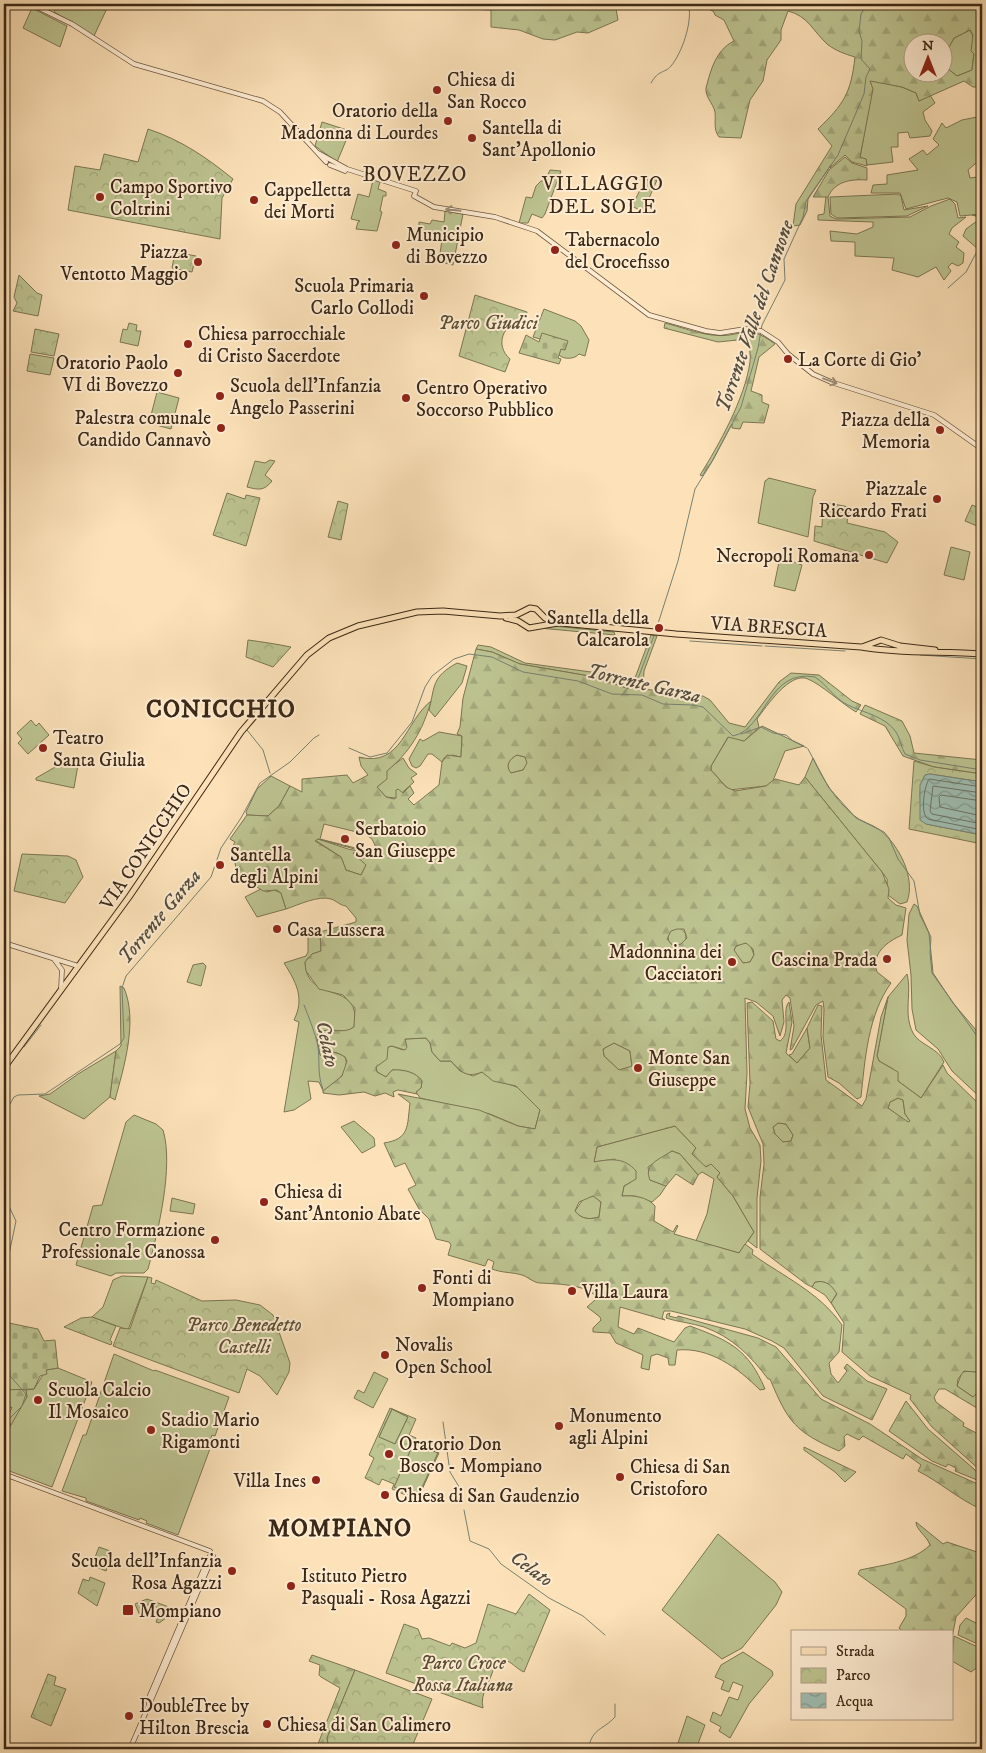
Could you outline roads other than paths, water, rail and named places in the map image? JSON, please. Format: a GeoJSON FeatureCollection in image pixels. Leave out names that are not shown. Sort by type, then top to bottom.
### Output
{"type":"FeatureCollection","features":[{"type":"Feature","properties":{"kind":"main road"},"geometry":{"type":"LineString","coordinates":[[500,616],[522,613],[530,608],[536,609],[541,614],[562,623]]}},
{"type":"Feature","properties":{"kind":"main road","name":"VIA CONICCHIO"},"geometry":{"type":"LineString","coordinates":[[4,1068],[129,897],[237,738],[316,647],[342,631],[393,616],[417,612],[443,611],[500,616]]}},
{"type":"Feature","properties":{"kind":"main road"},"geometry":{"type":"LineString","coordinates":[[522,613],[522,624]]}},
{"type":"Feature","properties":{"kind":"main road"},"geometry":{"type":"LineString","coordinates":[[539,625],[541,614]]}},
{"type":"Feature","properties":{"kind":"main road"},"geometry":{"type":"LineString","coordinates":[[500,616],[529,628],[562,623]]}},
{"type":"Feature","properties":{"kind":"main road","name":"VIA BRESCIA"},"geometry":{"type":"LineString","coordinates":[[562,623],[656,633],[861,647],[878,650],[982,654]]}},
{"type":"Feature","properties":{"kind":"main road","name":"VIA BRESCIA"},"geometry":{"type":"LineString","coordinates":[[861,647],[883,640],[886,643],[938,651]]}},
{"type":"Feature","properties":{"kind":"main road"},"geometry":{"type":"LineString","coordinates":[[878,641],[876,647],[878,650]]}},
{"type":"Feature","properties":{"kind":"main road"},"geometry":{"type":"LineString","coordinates":[[885,650],[886,643]]}},
{"type":"Feature","properties":{"kind":"street"},"geometry":{"type":"LineString","coordinates":[[31,4],[72,24],[134,64],[263,101],[280,112],[318,153],[329,162],[348,171],[416,191],[414,196],[434,207],[495,217],[538,231],[649,315],[713,332],[758,330],[763,332],[778,342],[797,362],[821,378],[934,415],[982,449]]}},
{"type":"Feature","properties":{"kind":"street"},"geometry":{"type":"LineString","coordinates":[[4,942],[78,966]]}},
{"type":"Feature","properties":{"kind":"street"},"geometry":{"type":"LineString","coordinates":[[52,957],[62,970],[60,990]]}},
{"type":"Feature","properties":{"kind":"street"},"geometry":{"type":"LineString","coordinates":[[4,1474],[209,1554],[191,1604],[130,1749]]}},
{"type":"Feature","properties":{"kind":"street"},"geometry":{"type":"LineString","coordinates":[[149,1702],[148,1700],[164,1661],[191,1604]]}},
{"type":"Feature","properties":{"kind":"street"},"geometry":{"type":"LineString","coordinates":[[161,1677],[164,1661]]}},
{"type":"Feature","properties":{"kind":"water"},"geometry":{"type":"Polygon","coordinates":[[[930,774],[982,782],[982,835],[926,824],[920,820],[920,785],[925,775],[930,774]]]}},
{"type":"Feature","properties":{"kind":"waterway","name":"Torrente Valle del Cannone"},"geometry":{"type":"LineString","coordinates":[[656,630],[678,561],[695,489],[741,407],[758,348],[762,325],[785,280],[784,259],[803,217],[806,201],[838,155],[864,94],[866,77],[870,69],[861,59],[862,41],[859,31],[861,14],[867,4]]}},
{"type":"Feature","properties":{"kind":"waterway"},"geometry":{"type":"LineString","coordinates":[[651,83],[659,74],[671,66],[679,54],[688,29],[689,7]]}},
{"type":"Feature","properties":{"kind":"waterway"},"geometry":{"type":"LineString","coordinates":[[982,177],[979,214],[982,230]]}},
{"type":"Feature","properties":{"kind":"waterway"},"geometry":{"type":"LineString","coordinates":[[948,288],[966,272],[982,242]]}},
{"type":"Feature","properties":{"kind":"waterway","name":"Torrente Valle del Cannone"},"geometry":{"type":"LineString","coordinates":[[622,695],[639,676],[655,633]]}},
{"type":"Feature","properties":{"kind":"waterway"},"geometry":{"type":"LineString","coordinates":[[690,641],[762,646]]}},
{"type":"Feature","properties":{"kind":"waterway"},"geometry":{"type":"LineString","coordinates":[[765,646],[845,651]]}},
{"type":"Feature","properties":{"kind":"waterway","name":"Torrente Garza"},"geometry":{"type":"LineString","coordinates":[[349,748],[370,757],[387,753],[412,722],[425,687],[432,676],[454,659],[469,654],[492,657],[523,672],[578,681],[612,694],[642,695],[663,704],[703,707],[733,736],[744,731],[753,723],[777,690],[787,681],[799,677],[815,677],[843,702],[886,722],[897,734],[905,754],[920,760],[982,770]]}},
{"type":"Feature","properties":{"kind":"waterway"},"geometry":{"type":"LineString","coordinates":[[920,655],[982,659]]}},
{"type":"Feature","properties":{"kind":"waterway"},"geometry":{"type":"LineString","coordinates":[[741,734],[761,727],[773,733],[786,735],[807,748]]}},
{"type":"Feature","properties":{"kind":"waterway"},"geometry":{"type":"LineString","coordinates":[[247,730],[263,750],[270,773]]}},
{"type":"Feature","properties":{"kind":"waterway","name":"Torrente Garza"},"geometry":{"type":"LineString","coordinates":[[6,1111],[14,1097],[18,1095],[45,1094],[120,1044],[124,1038],[122,988],[126,976],[211,877],[221,848],[241,818],[260,783],[290,762],[319,735]]}},
{"type":"Feature","properties":{"kind":"waterway"},"geometry":{"type":"LineString","coordinates":[[808,749],[829,788],[856,818],[884,832],[889,838],[898,859],[914,881],[920,915],[931,937],[932,973],[982,1043]]}},
{"type":"Feature","properties":{"kind":"waterway"},"geometry":{"type":"LineString","coordinates":[[187,816],[192,808]]}},
{"type":"Feature","properties":{"kind":"waterway","name":"Celato"},"geometry":{"type":"LineString","coordinates":[[304,1005],[318,1046],[319,1073],[323,1089]]}},
{"type":"Feature","properties":{"kind":"waterway"},"geometry":{"type":"LineString","coordinates":[[24,1047],[41,1025]]}},
{"type":"Feature","properties":{"kind":"waterway","name":"Torrente Garza"},"geometry":{"type":"LineString","coordinates":[[4,1196],[16,1221],[4,1278]]}},
{"type":"Feature","properties":{"kind":"waterway","name":"Torrente Garza"},"geometry":{"type":"LineString","coordinates":[[4,1296],[10,1376],[26,1394],[22,1406],[4,1424]]}},
{"type":"Feature","properties":{"kind":"waterway","name":"Celato"},"geometry":{"type":"LineString","coordinates":[[439,1338],[441,1346]]}},
{"type":"Feature","properties":{"kind":"waterway","name":"Celato"},"geometry":{"type":"LineString","coordinates":[[443,1422],[450,1472],[461,1490]]}},
{"type":"Feature","properties":{"kind":"waterway","name":"Celato"},"geometry":{"type":"LineString","coordinates":[[464,1510],[470,1541],[489,1549],[501,1564],[549,1598],[583,1616],[605,1635]]}},
{"type":"Feature","properties":{"kind":"waterway","name":"Celato"},"geometry":{"type":"LineString","coordinates":[[588,1749],[595,1733],[615,1717],[615,1704]]}},
{"type":"Feature","properties":{"kind":"place","name":"Chiesa di San Rocco"},"geometry":{"type":"Point","coordinates":[437,90]}},
{"type":"Feature","properties":{"kind":"place","name":"Oratorio della Madonna di Lourdes"},"geometry":{"type":"Point","coordinates":[448,121]}},
{"type":"Feature","properties":{"kind":"place","name":"Santella di Sant'Apollonio"},"geometry":{"type":"Point","coordinates":[472,138]}},
{"type":"Feature","properties":{"kind":"place","name":"Campo Sportivo Coltrini"},"geometry":{"type":"Point","coordinates":[100,197]}},
{"type":"Feature","properties":{"kind":"place","name":"Cappelletta dei Morti"},"geometry":{"type":"Point","coordinates":[254,200]}},
{"type":"Feature","properties":{"kind":"place","name":"Municipio di Bovezzo"},"geometry":{"type":"Point","coordinates":[396,245]}},
{"type":"Feature","properties":{"kind":"place","name":"Tabernacolo del Crocefisso"},"geometry":{"type":"Point","coordinates":[555,250]}},
{"type":"Feature","properties":{"kind":"place","name":"Piazza Ventotto Maggio"},"geometry":{"type":"Point","coordinates":[198,262]}},
{"type":"Feature","properties":{"kind":"place","name":"Scuola Primaria Carlo Collodi"},"geometry":{"type":"Point","coordinates":[424,296]}},
{"type":"Feature","properties":{"kind":"place","name":"Chiesa parrocchiale di Cristo Sacerdote"},"geometry":{"type":"Point","coordinates":[188,344]}},
{"type":"Feature","properties":{"kind":"place","name":"La Corte di Gio'"},"geometry":{"type":"Point","coordinates":[788,359]}},
{"type":"Feature","properties":{"kind":"place","name":"Oratorio Paolo VI di Bovezzo"},"geometry":{"type":"Point","coordinates":[178,373]}},
{"type":"Feature","properties":{"kind":"place","name":"Scuola dell'Infanzia Angelo Passerini"},"geometry":{"type":"Point","coordinates":[220,396]}},
{"type":"Feature","properties":{"kind":"place","name":"Centro Operativo Soccorso Pubblico"},"geometry":{"type":"Point","coordinates":[406,398]}},
{"type":"Feature","properties":{"kind":"place","name":"Palestra comunale Candido Cannavò"},"geometry":{"type":"Point","coordinates":[221,428]}},
{"type":"Feature","properties":{"kind":"place","name":"Piazza della Memoria"},"geometry":{"type":"Point","coordinates":[940,430]}},
{"type":"Feature","properties":{"kind":"place","name":"Piazzale Riccardo Frati"},"geometry":{"type":"Point","coordinates":[937,499]}},
{"type":"Feature","properties":{"kind":"place","name":"Necropoli Romana"},"geometry":{"type":"Point","coordinates":[869,555]}},
{"type":"Feature","properties":{"kind":"place","name":"Santella della Calcarola"},"geometry":{"type":"Point","coordinates":[659,628]}},
{"type":"Feature","properties":{"kind":"place","name":"Teatro Santa Giulia"},"geometry":{"type":"Point","coordinates":[43,748]}},
{"type":"Feature","properties":{"kind":"place","name":"Serbatoio San Giuseppe"},"geometry":{"type":"Point","coordinates":[345,839]}},
{"type":"Feature","properties":{"kind":"place","name":"Santella degli Alpini"},"geometry":{"type":"Point","coordinates":[220,865]}},
{"type":"Feature","properties":{"kind":"place","name":"Casa Lussera"},"geometry":{"type":"Point","coordinates":[277,929]}},
{"type":"Feature","properties":{"kind":"place","name":"Cascina Prada"},"geometry":{"type":"Point","coordinates":[887,959]}},
{"type":"Feature","properties":{"kind":"place","name":"Madonnina dei Cacciatori"},"geometry":{"type":"Point","coordinates":[732,962]}},
{"type":"Feature","properties":{"kind":"place","name":"Monte San Giuseppe"},"geometry":{"type":"Point","coordinates":[638,1068]}},
{"type":"Feature","properties":{"kind":"place","name":"Chiesa di Sant'Antonio Abate"},"geometry":{"type":"Point","coordinates":[264,1202]}},
{"type":"Feature","properties":{"kind":"place","name":"Centro Formazione Professionale Canossa"},"geometry":{"type":"Point","coordinates":[215,1240]}},
{"type":"Feature","properties":{"kind":"place","name":"Fonti di Mompiano"},"geometry":{"type":"Point","coordinates":[422,1288]}},
{"type":"Feature","properties":{"kind":"place","name":"Villa Laura"},"geometry":{"type":"Point","coordinates":[572,1291]}},
{"type":"Feature","properties":{"kind":"place","name":"Novalis Open School"},"geometry":{"type":"Point","coordinates":[385,1355]}},
{"type":"Feature","properties":{"kind":"place","name":"Scuola Calcio Il Mosaico"},"geometry":{"type":"Point","coordinates":[38,1400]}},
{"type":"Feature","properties":{"kind":"place","name":"Monumento agli Alpini"},"geometry":{"type":"Point","coordinates":[559,1426]}},
{"type":"Feature","properties":{"kind":"place","name":"Stadio Mario Rigamonti"},"geometry":{"type":"Point","coordinates":[151,1430]}},
{"type":"Feature","properties":{"kind":"place","name":"Oratorio Don Bosco - Mompiano"},"geometry":{"type":"Point","coordinates":[389,1454]}},
{"type":"Feature","properties":{"kind":"place","name":"Chiesa di San Cristoforo"},"geometry":{"type":"Point","coordinates":[620,1477]}},
{"type":"Feature","properties":{"kind":"place","name":"Villa Ines"},"geometry":{"type":"Point","coordinates":[316,1480]}},
{"type":"Feature","properties":{"kind":"place","name":"Chiesa di San Gaudenzio"},"geometry":{"type":"Point","coordinates":[385,1495]}},
{"type":"Feature","properties":{"kind":"place","name":"Scuola dell'Infanzia Rosa Agazzi"},"geometry":{"type":"Point","coordinates":[232,1571]}},
{"type":"Feature","properties":{"kind":"place","name":"Istituto Pietro Pasquali - Rosa Agazzi"},"geometry":{"type":"Point","coordinates":[291,1586]}},
{"type":"Feature","properties":{"kind":"place","name":"Mompiano"},"geometry":{"type":"Point","coordinates":[128,1610]}},
{"type":"Feature","properties":{"kind":"place","name":"DoubleTree by Hilton Brescia"},"geometry":{"type":"Point","coordinates":[129,1716]}},
{"type":"Feature","properties":{"kind":"place","name":"Chiesa di San Calimero"},"geometry":{"type":"Point","coordinates":[267,1724]}},
{"type":"Feature","properties":{"kind":"district","name":"BOVEZZO"},"geometry":{"type":"Point","coordinates":[415,174]}},
{"type":"Feature","properties":{"kind":"district","name":"VILLAGGIO DEL SOLE"},"geometry":{"type":"Point","coordinates":[603,194]}},
{"type":"Feature","properties":{"kind":"district","name":"CONICCHIO"},"geometry":{"type":"Point","coordinates":[221,709]}},
{"type":"Feature","properties":{"kind":"district","name":"MOMPIANO"},"geometry":{"type":"Point","coordinates":[340,1528]}},
{"type":"Feature","properties":{"kind":"park label","name":"Parco Giudici"},"geometry":{"type":"Point","coordinates":[488,322]}},
{"type":"Feature","properties":{"kind":"park label","name":"Parco Benedetto Castelli"},"geometry":{"type":"Point","coordinates":[244,1335]}},
{"type":"Feature","properties":{"kind":"park label","name":"Parco Croce Rossa Italiana"},"geometry":{"type":"Point","coordinates":[463,1673]}}]}
